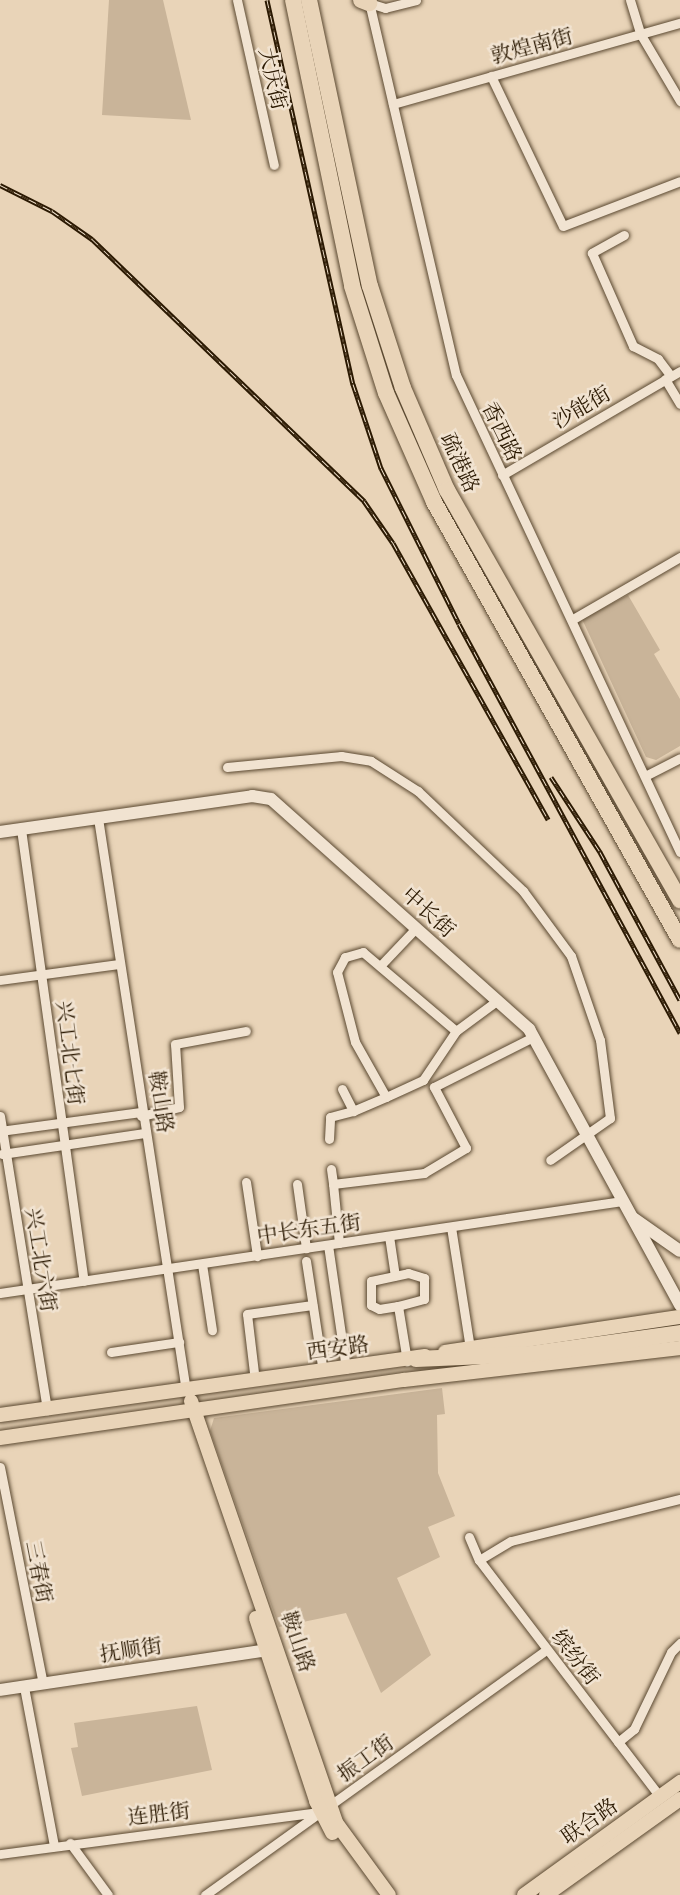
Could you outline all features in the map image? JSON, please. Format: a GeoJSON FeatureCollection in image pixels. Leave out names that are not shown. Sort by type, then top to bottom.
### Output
{"type":"FeatureCollection","features":[{"type":"Feature","properties":{"kind":"highway"},"geometry":{"type":"LineString","coordinates":[[293,0],[352,286],[386,393],[434,502],[678,935]]}},
{"type":"Feature","properties":{"kind":"highway","name":"疏港路"},"geometry":{"type":"LineString","coordinates":[[309,0],[370,286],[403,388],[447,490],[680,900]]}},
{"type":"Feature","properties":{"kind":"highway"},"geometry":{"type":"LineString","coordinates":[[411,1360],[468,1353],[531,1354],[680,1333]]}},
{"type":"Feature","properties":{"kind":"main road"},"geometry":{"type":"LineString","coordinates":[[468,1353],[680,1317]]}},
{"type":"Feature","properties":{"kind":"main road","name":"西安路"},"geometry":{"type":"LineString","coordinates":[[0,1438],[190,1409],[680,1348]]}},
{"type":"Feature","properties":{"kind":"main road","name":"西安路"},"geometry":{"type":"LineString","coordinates":[[0,1415],[411,1360]]}},
{"type":"Feature","properties":{"kind":"main road","name":"鞍山路"},"geometry":{"type":"LineString","coordinates":[[186,1391],[267,1650],[326,1809],[377,1895]]}},
{"type":"Feature","properties":{"kind":"main road","name":"鞍山路"},"geometry":{"type":"LineString","coordinates":[[190,1409],[326,1809],[389,1895]]}},
{"type":"Feature","properties":{"kind":"main road","name":"联合路"},"geometry":{"type":"LineString","coordinates":[[523,1895],[680,1782]]}},
{"type":"Feature","properties":{"kind":"main road","name":"联合路"},"geometry":{"type":"LineString","coordinates":[[546,1895],[680,1801]]}},
{"type":"Feature","properties":{"kind":"street","name":"大庆街"},"geometry":{"type":"LineString","coordinates":[[237,0],[274,165]]}},
{"type":"Feature","properties":{"kind":"street"},"geometry":{"type":"LineString","coordinates":[[366,1],[385,9],[416,0]]}},
{"type":"Feature","properties":{"kind":"street"},"geometry":{"type":"LineString","coordinates":[[630,0],[641,35],[680,101]]}},
{"type":"Feature","properties":{"kind":"street","name":"香西路"},"geometry":{"type":"LineString","coordinates":[[366,1],[393,104],[456,375],[573,619],[680,852]]}},
{"type":"Feature","properties":{"kind":"street","name":"敦煌南街"},"geometry":{"type":"LineString","coordinates":[[393,104],[680,23]]}},
{"type":"Feature","properties":{"kind":"street"},"geometry":{"type":"LineString","coordinates":[[491,76],[563,226],[680,181]]}},
{"type":"Feature","properties":{"kind":"street"},"geometry":{"type":"LineString","coordinates":[[624,235],[592,253],[633,346],[659,359],[680,404]]}},
{"type":"Feature","properties":{"kind":"street","name":"沙能街"},"geometry":{"type":"LineString","coordinates":[[502,475],[680,370]]}},
{"type":"Feature","properties":{"kind":"street"},"geometry":{"type":"LineString","coordinates":[[573,619],[680,557]]}},
{"type":"Feature","properties":{"kind":"street"},"geometry":{"type":"LineString","coordinates":[[227,767],[341,756],[371,761],[418,791],[523,891],[571,956],[600,1040],[610,1118],[588,1136],[550,1160]]}},
{"type":"Feature","properties":{"kind":"street"},"geometry":{"type":"LineString","coordinates":[[645,776],[680,758]]}},
{"type":"Feature","properties":{"kind":"street","name":"中长街"},"geometry":{"type":"LineString","coordinates":[[0,832],[252,796],[271,799],[498,1000],[533,1037],[680,1305]]}},
{"type":"Feature","properties":{"kind":"street","name":"鞍山路"},"geometry":{"type":"LineString","coordinates":[[98,818],[164,1269],[186,1391]]}},
{"type":"Feature","properties":{"kind":"street","name":"兴工北七街"},"geometry":{"type":"LineString","coordinates":[[21,829],[84,1281]]}},
{"type":"Feature","properties":{"kind":"street"},"geometry":{"type":"LineString","coordinates":[[380,966],[416,928]]}},
{"type":"Feature","properties":{"kind":"street"},"geometry":{"type":"LineString","coordinates":[[386,1097],[355,1042],[337,972],[345,957],[355,951],[363,952],[456,1031]]}},
{"type":"Feature","properties":{"kind":"street"},"geometry":{"type":"LineString","coordinates":[[0,980],[118,964]]}},
{"type":"Feature","properties":{"kind":"street"},"geometry":{"type":"LineString","coordinates":[[329,1139],[330,1117],[353,1111],[423,1080],[456,1031],[498,1000]]}},
{"type":"Feature","properties":{"kind":"street"},"geometry":{"type":"LineString","coordinates":[[1,1131],[179,1107],[175,1044],[246,1031]]}},
{"type":"Feature","properties":{"kind":"street"},"geometry":{"type":"LineString","coordinates":[[333,1184],[424,1172],[466,1148],[434,1087],[533,1037]]}},
{"type":"Feature","properties":{"kind":"street"},"geometry":{"type":"LineString","coordinates":[[342,1090],[353,1111]]}},
{"type":"Feature","properties":{"kind":"street","name":"兴工北六街"},"geometry":{"type":"LineString","coordinates":[[0,1116],[3,1154],[47,1410]]}},
{"type":"Feature","properties":{"kind":"street"},"geometry":{"type":"LineString","coordinates":[[3,1154],[144,1133]]}},
{"type":"Feature","properties":{"kind":"street"},"geometry":{"type":"LineString","coordinates":[[331,1169],[339,1243]]}},
{"type":"Feature","properties":{"kind":"street"},"geometry":{"type":"LineString","coordinates":[[246,1182],[257,1256]]}},
{"type":"Feature","properties":{"kind":"street"},"geometry":{"type":"LineString","coordinates":[[297,1184],[306,1248]]}},
{"type":"Feature","properties":{"kind":"street","name":"中长东五街"},"geometry":{"type":"LineString","coordinates":[[0,1293],[622,1201]]}},
{"type":"Feature","properties":{"kind":"street"},"geometry":{"type":"LineString","coordinates":[[632,1218],[658,1233],[680,1251]]}},
{"type":"Feature","properties":{"kind":"street"},"geometry":{"type":"LineString","coordinates":[[451,1227],[468,1353]]}},
{"type":"Feature","properties":{"kind":"street"},"geometry":{"type":"LineString","coordinates":[[389,1236],[395,1276]]}},
{"type":"Feature","properties":{"kind":"street"},"geometry":{"type":"LineString","coordinates":[[328,1245],[346,1369]]}},
{"type":"Feature","properties":{"kind":"street"},"geometry":{"type":"LineString","coordinates":[[306,1261],[323,1373]]}},
{"type":"Feature","properties":{"kind":"street"},"geometry":{"type":"LineString","coordinates":[[202,1264],[212,1330]]}},
{"type":"Feature","properties":{"kind":"street"},"geometry":{"type":"LineString","coordinates":[[418,1273],[424,1278],[426,1294],[415,1303],[398,1306],[379,1309],[371,1305],[371,1281],[418,1273]]}},
{"type":"Feature","properties":{"kind":"street"},"geometry":{"type":"LineString","coordinates":[[255,1381],[247,1314],[312,1305]]}},
{"type":"Feature","properties":{"kind":"street"},"geometry":{"type":"LineString","coordinates":[[398,1306],[411,1360]]}},
{"type":"Feature","properties":{"kind":"street"},"geometry":{"type":"LineString","coordinates":[[110,1352],[178,1342]]}},
{"type":"Feature","properties":{"kind":"street","name":"三春街"},"geometry":{"type":"LineString","coordinates":[[0,1467],[43,1684]]}},
{"type":"Feature","properties":{"kind":"street"},"geometry":{"type":"LineString","coordinates":[[479,1560],[510,1541],[680,1499]]}},
{"type":"Feature","properties":{"kind":"street","name":"缤纷街"},"geometry":{"type":"LineString","coordinates":[[469,1537],[479,1560],[546,1650],[662,1795]]}},
{"type":"Feature","properties":{"kind":"street"},"geometry":{"type":"LineString","coordinates":[[618,1742],[635,1729],[671,1652],[680,1643]]}},
{"type":"Feature","properties":{"kind":"street","name":"抚顺街"},"geometry":{"type":"LineString","coordinates":[[0,1690],[267,1650]]}},
{"type":"Feature","properties":{"kind":"street","name":"振工街"},"geometry":{"type":"LineString","coordinates":[[205,1895],[546,1650]]}},
{"type":"Feature","properties":{"kind":"street"},"geometry":{"type":"LineString","coordinates":[[23,1687],[54,1846]]}},
{"type":"Feature","properties":{"kind":"street","name":"连胜街"},"geometry":{"type":"LineString","coordinates":[[0,1854],[326,1809]]}},
{"type":"Feature","properties":{"kind":"street"},"geometry":{"type":"LineString","coordinates":[[70,1843],[108,1895]]}},
{"type":"Feature","properties":{"kind":"shaded area"},"geometry":{"type":"Polygon","coordinates":[[[109,0],[163,0],[191,120],[102,115],[109,0]]]}},
{"type":"Feature","properties":{"kind":"shaded area"},"geometry":{"type":"Polygon","coordinates":[[[628,595],[660,650],[654,654],[680,699],[680,746],[656,760],[646,757],[582,619],[628,595]]]}},
{"type":"Feature","properties":{"kind":"shaded area"},"geometry":{"type":"Polygon","coordinates":[[[442,1388],[445,1414],[437,1415],[438,1473],[455,1516],[428,1527],[440,1557],[397,1578],[431,1655],[381,1693],[346,1613],[279,1627],[210,1431],[214,1418],[442,1388]]]}},
{"type":"Feature","properties":{"kind":"shaded area"},"geometry":{"type":"Polygon","coordinates":[[[197,1706],[212,1770],[82,1796],[71,1748],[78,1747],[74,1723],[197,1706]]]}},
{"type":"Feature","properties":{"kind":"railway"},"geometry":{"type":"LineString","coordinates":[[267,0],[353,384],[381,468],[459,624],[680,1033]]}},
{"type":"Feature","properties":{"kind":"railway"},"geometry":{"type":"LineString","coordinates":[[0,185],[52,211],[92,239],[364,501],[393,543],[548,819]]}},
{"type":"Feature","properties":{"kind":"railway"},"geometry":{"type":"LineString","coordinates":[[551,777],[600,852],[680,1000]]}}]}
